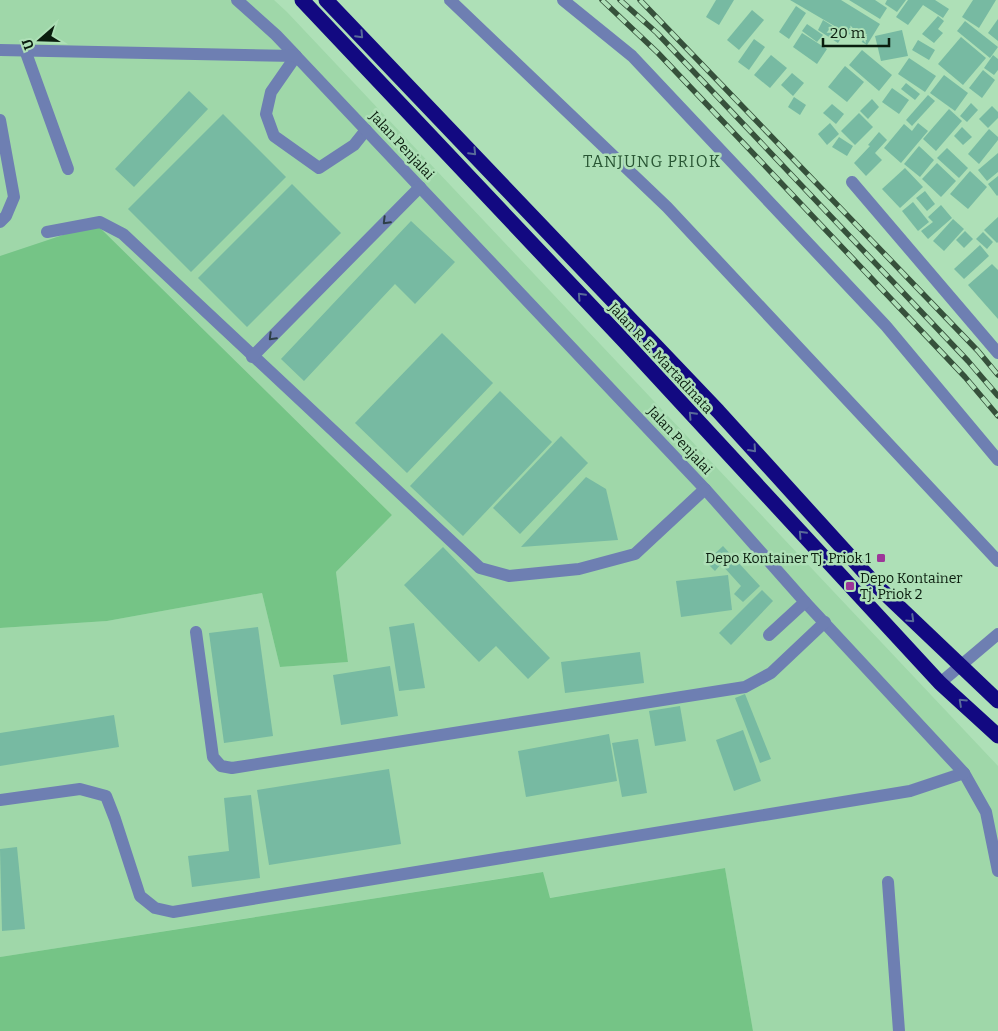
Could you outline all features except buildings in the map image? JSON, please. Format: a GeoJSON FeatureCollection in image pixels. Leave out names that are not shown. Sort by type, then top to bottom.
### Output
{"type":"FeatureCollection","features":[{"type":"Feature","properties":{"kind":"highway","name":"Jalan R. E. Martadinata"},"geometry":{"type":"LineString","coordinates":[[302,0],[619,336],[940,683],[998,736]]}},
{"type":"Feature","properties":{"kind":"highway","name":"Jalan R. E. Martadinata"},"geometry":{"type":"LineString","coordinates":[[326,0],[718,411],[876,584],[998,701]]}},
{"type":"Feature","properties":{"kind":"street","name":"Jalan Penjalai"},"geometry":{"type":"LineString","coordinates":[[237,0],[296,56],[705,489],[805,602],[964,773],[986,812],[998,871]]}},
{"type":"Feature","properties":{"kind":"street"},"geometry":{"type":"LineString","coordinates":[[450,0],[667,206],[998,560]]}},
{"type":"Feature","properties":{"kind":"street"},"geometry":{"type":"LineString","coordinates":[[563,0],[632,56],[886,326],[998,460]]}},
{"type":"Feature","properties":{"kind":"street"},"geometry":{"type":"LineString","coordinates":[[0,50],[296,56]]}},
{"type":"Feature","properties":{"kind":"street"},"geometry":{"type":"LineString","coordinates":[[25,50],[68,169]]}},
{"type":"Feature","properties":{"kind":"street"},"geometry":{"type":"LineString","coordinates":[[296,56],[271,92],[266,114],[274,136],[319,168],[354,145],[366,130]]}},
{"type":"Feature","properties":{"kind":"street"},"geometry":{"type":"LineString","coordinates":[[0,120],[14,197],[6,216],[0,222]]}},
{"type":"Feature","properties":{"kind":"street"},"geometry":{"type":"LineString","coordinates":[[852,182],[998,353]]}},
{"type":"Feature","properties":{"kind":"street"},"geometry":{"type":"LineString","coordinates":[[252,357],[420,187]]}},
{"type":"Feature","properties":{"kind":"street"},"geometry":{"type":"LineString","coordinates":[[47,232],[100,222],[123,234],[252,357],[480,568],[510,576],[579,568],[635,554],[705,489]]}},
{"type":"Feature","properties":{"kind":"street"},"geometry":{"type":"LineString","coordinates":[[769,635],[805,602]]}},
{"type":"Feature","properties":{"kind":"street"},"geometry":{"type":"LineString","coordinates":[[196,632],[213,757],[222,766],[232,768],[745,687],[771,673],[825,622]]}},
{"type":"Feature","properties":{"kind":"street"},"geometry":{"type":"LineString","coordinates":[[940,683],[998,634]]}},
{"type":"Feature","properties":{"kind":"street"},"geometry":{"type":"LineString","coordinates":[[0,800],[80,789],[106,796],[140,896],[155,908],[173,912],[910,791],[964,773]]}},
{"type":"Feature","properties":{"kind":"street"},"geometry":{"type":"LineString","coordinates":[[888,882],[899,1031]]}},
{"type":"Feature","properties":{"kind":"shaded area"},"geometry":{"type":"Polygon","coordinates":[[[0,0],[274,0],[287,12],[998,766],[998,1031],[753,1031],[725,868],[549,898],[542,872],[0,957],[0,628],[107,621],[262,593],[280,667],[348,662],[336,572],[392,515],[0,256],[0,0]]]}},
{"type":"Feature","properties":{"kind":"shaded area"},"geometry":{"type":"Polygon","coordinates":[[[96,224],[392,515],[336,572],[348,662],[280,667],[262,593],[107,621],[0,628],[0,256],[96,224]]]}},
{"type":"Feature","properties":{"kind":"shaded area"},"geometry":{"type":"Polygon","coordinates":[[[725,868],[753,1031],[0,1031],[0,957],[543,872],[550,898],[725,868]]]}},
{"type":"Feature","properties":{"kind":"railway"},"geometry":{"type":"LineString","coordinates":[[602,0],[658,53],[965,377],[998,416]]}},
{"type":"Feature","properties":{"kind":"railway"},"geometry":{"type":"LineString","coordinates":[[620,0],[657,33],[968,361],[998,396]]}},
{"type":"Feature","properties":{"kind":"railway"},"geometry":{"type":"LineString","coordinates":[[640,0],[978,351],[998,375]]}},
{"type":"Feature","properties":{"kind":"place","name":"Depo Kontainer Tj. Priok 1"},"geometry":{"type":"Point","coordinates":[881,558]}},
{"type":"Feature","properties":{"kind":"place","name":"Depo Kontainer Tj. Priok 2"},"geometry":{"type":"Point","coordinates":[850,586]}},
{"type":"Feature","properties":{"kind":"district","name":"TANJUNG PRIOK"},"geometry":{"type":"Point","coordinates":[652,161]}}]}
